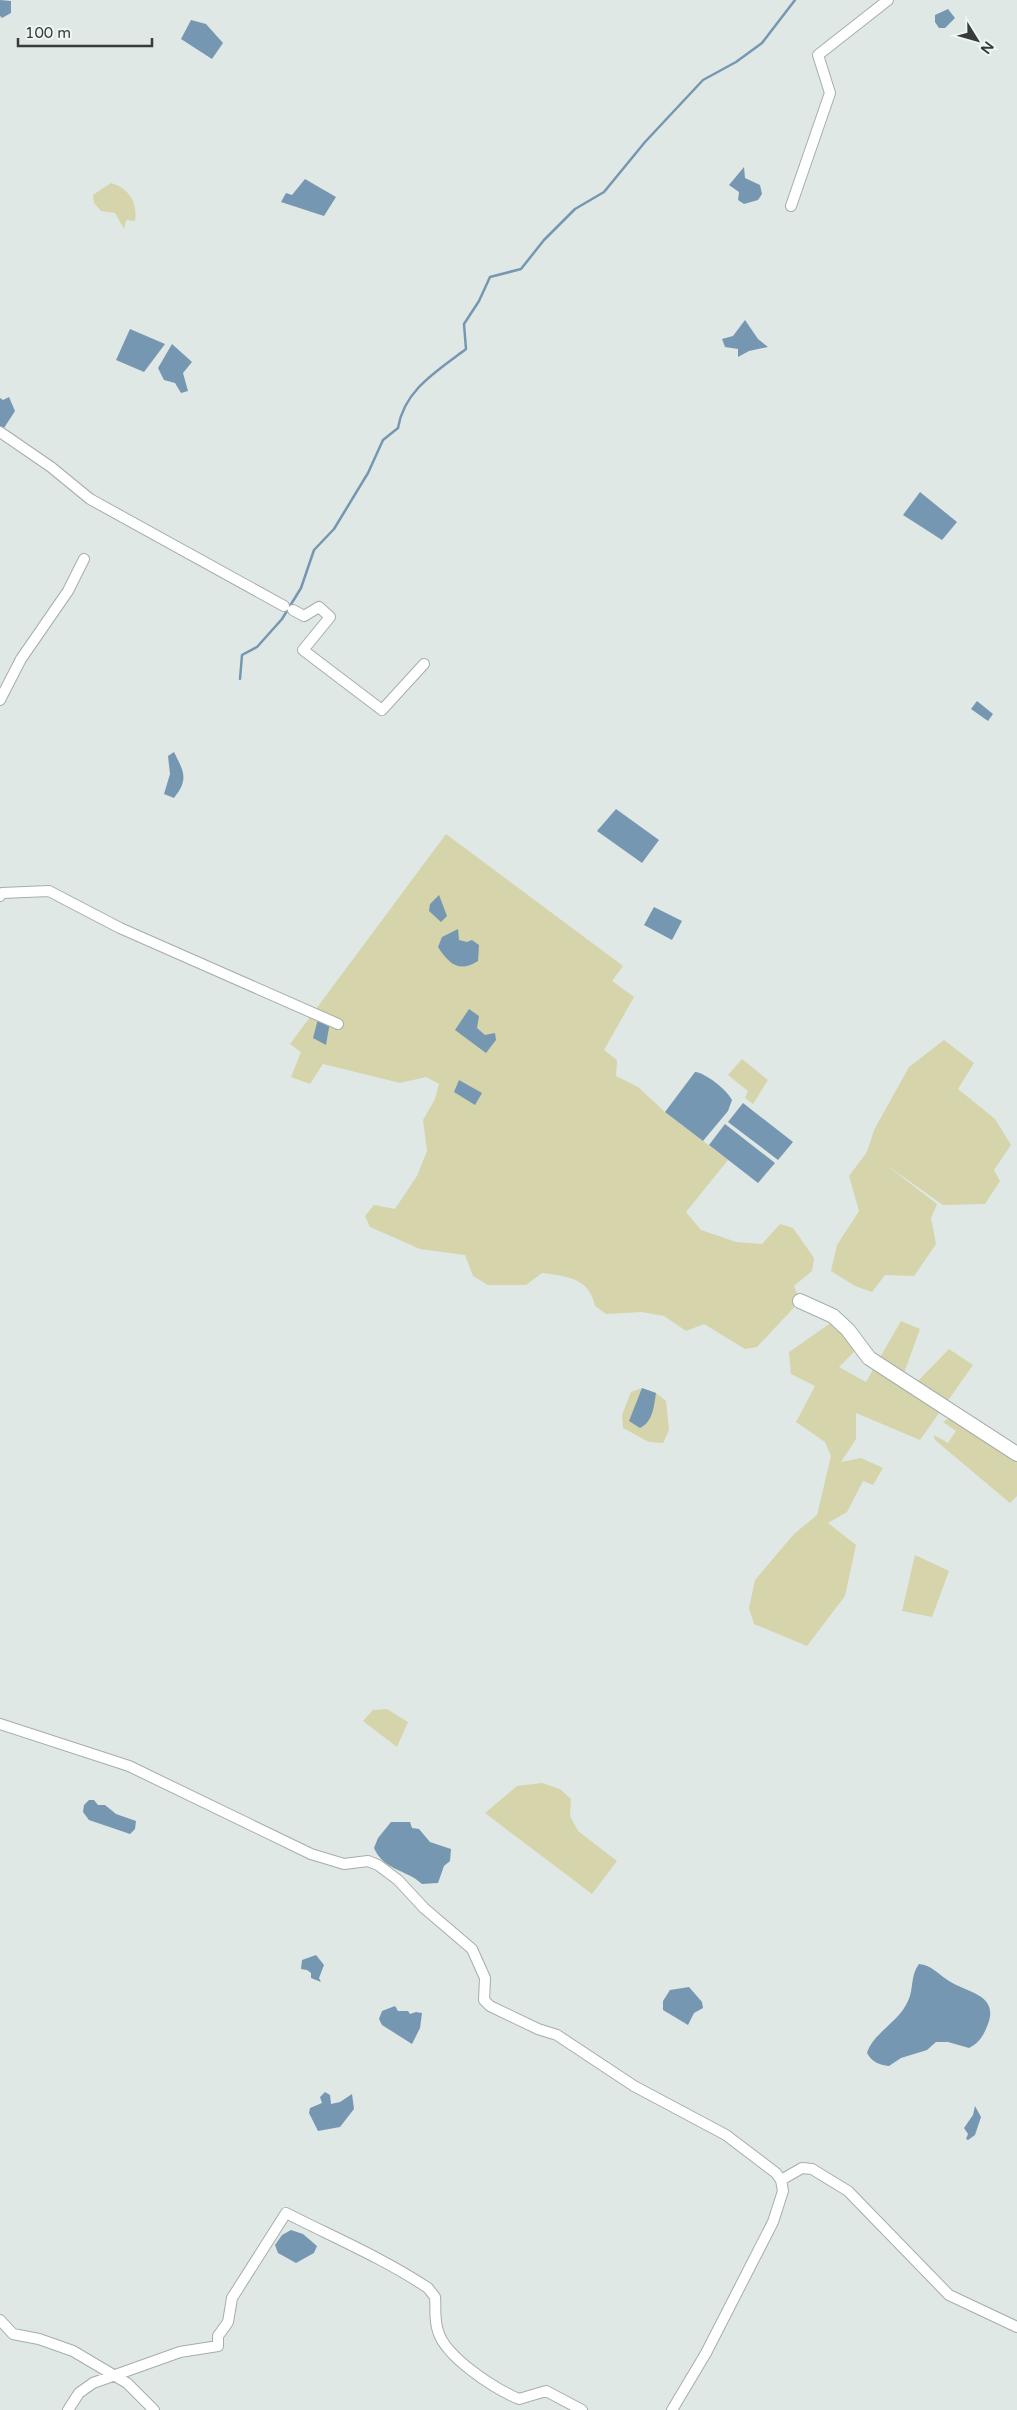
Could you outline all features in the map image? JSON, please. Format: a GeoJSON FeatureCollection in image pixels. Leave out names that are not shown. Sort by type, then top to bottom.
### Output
{"type":"FeatureCollection","features":[{"type":"Feature","properties":{"kind":"street"},"geometry":{"type":"LineString","coordinates":[[791,206],[830,93],[818,55],[888,0]]}},
{"type":"Feature","properties":{"kind":"street"},"geometry":{"type":"LineString","coordinates":[[0,432],[51,467],[90,499],[304,616],[319,607],[330,617],[303,650],[382,710],[424,664]]}},
{"type":"Feature","properties":{"kind":"street"},"geometry":{"type":"LineString","coordinates":[[0,700],[21,659],[68,592],[84,559]]}},
{"type":"Feature","properties":{"kind":"street"},"geometry":{"type":"LineString","coordinates":[[0,896],[2,893],[49,891],[120,928],[338,1024]]}},
{"type":"Feature","properties":{"kind":"street"},"geometry":{"type":"LineString","coordinates":[[800,1301],[813,1305],[833,1316],[848,1330],[870,1358],[1017,1454]]}},
{"type":"Feature","properties":{"kind":"street"},"geometry":{"type":"LineString","coordinates":[[0,1724],[129,1766],[311,1854],[344,1864],[368,1861],[378,1865],[398,1880],[424,1908],[472,1949],[485,1978],[484,2000],[490,2006],[538,2029],[557,2035],[620,2078],[726,2135],[776,2173],[781,2180],[783,2191],[773,2222],[706,2353],[672,2410]]}},
{"type":"Feature","properties":{"kind":"street"},"geometry":{"type":"LineString","coordinates":[[781,2180],[802,2168],[812,2170],[848,2191],[949,2295],[1017,2328]]}},
{"type":"Feature","properties":{"kind":"street"},"geometry":{"type":"LineString","coordinates":[[68,2410],[80,2393],[93,2383],[180,2352],[218,2346],[218,2336],[228,2322],[232,2298],[286,2212],[325,2233],[342,2239],[428,2288],[435,2297],[435,2319],[438,2332],[453,2356],[511,2396],[519,2399],[546,2391],[582,2410]]}},
{"type":"Feature","properties":{"kind":"street"},"geometry":{"type":"LineString","coordinates":[[0,2320],[13,2334],[39,2338],[73,2351],[127,2383],[154,2410]]}},
{"type":"Feature","properties":{"kind":"green space"},"geometry":{"type":"Polygon","coordinates":[[[111,183],[127,192],[135,208],[135,221],[126,220],[124,229],[115,213],[101,211],[94,203],[93,195],[111,183]]]}},
{"type":"Feature","properties":{"kind":"green space"},"geometry":{"type":"Polygon","coordinates":[[[446,834],[623,966],[612,981],[634,997],[604,1050],[617,1060],[616,1076],[638,1087],[665,1112],[728,1160],[686,1212],[701,1230],[736,1242],[762,1244],[780,1224],[793,1228],[814,1258],[812,1271],[794,1286],[800,1301],[757,1347],[745,1349],[704,1324],[686,1331],[664,1316],[642,1312],[606,1314],[595,1306],[588,1289],[576,1280],[560,1275],[542,1273],[526,1285],[488,1285],[473,1276],[465,1255],[420,1249],[370,1227],[365,1216],[374,1205],[395,1209],[417,1176],[427,1151],[423,1120],[435,1099],[439,1084],[426,1077],[400,1083],[323,1064],[310,1084],[291,1077],[301,1052],[290,1044],[446,834]]]}},
{"type":"Feature","properties":{"kind":"green space"},"geometry":{"type":"Polygon","coordinates":[[[944,1040],[974,1063],[958,1089],[995,1119],[1011,1145],[994,1170],[1000,1181],[985,1204],[943,1205],[885,1164],[937,1204],[931,1218],[936,1244],[914,1276],[885,1275],[872,1292],[855,1286],[831,1271],[837,1245],[859,1211],[849,1176],[867,1152],[874,1130],[909,1067],[944,1040]]]}},
{"type":"Feature","properties":{"kind":"green space"},"geometry":{"type":"Polygon","coordinates":[[[742,1059],[768,1080],[753,1104],[745,1098],[748,1091],[728,1075],[742,1059]]]}},
{"type":"Feature","properties":{"kind":"green space"},"geometry":{"type":"Polygon","coordinates":[[[835,1320],[859,1347],[839,1367],[866,1382],[901,1321],[920,1329],[904,1373],[916,1383],[949,1349],[973,1365],[920,1440],[856,1413],[856,1439],[841,1462],[861,1458],[883,1468],[873,1485],[863,1481],[847,1512],[828,1523],[856,1545],[845,1596],[807,1646],[754,1624],[749,1608],[755,1580],[794,1534],[817,1515],[831,1456],[825,1442],[796,1422],[815,1386],[791,1374],[789,1352],[835,1320]]]}},
{"type":"Feature","properties":{"kind":"green space"},"geometry":{"type":"Polygon","coordinates":[[[642,1388],[656,1393],[666,1401],[669,1430],[663,1443],[649,1442],[623,1428],[622,1415],[631,1392],[642,1388]]]}},
{"type":"Feature","properties":{"kind":"green space"},"geometry":{"type":"Polygon","coordinates":[[[956,1414],[1017,1454],[1017,1496],[1010,1503],[935,1440],[934,1435],[948,1443],[956,1431],[943,1422],[956,1414]]]}},
{"type":"Feature","properties":{"kind":"green space"},"geometry":{"type":"Polygon","coordinates":[[[915,1555],[949,1571],[932,1617],[902,1611],[915,1555]]]}},
{"type":"Feature","properties":{"kind":"green space"},"geometry":{"type":"Polygon","coordinates":[[[387,1709],[408,1722],[397,1747],[363,1721],[373,1710],[387,1709]]]}},
{"type":"Feature","properties":{"kind":"green space"},"geometry":{"type":"Polygon","coordinates":[[[542,1783],[560,1789],[571,1799],[570,1816],[578,1831],[617,1861],[592,1894],[485,1813],[517,1786],[542,1783]]]}},
{"type":"Feature","properties":{"kind":"water"},"geometry":{"type":"Polygon","coordinates":[[[0,0],[11,1],[11,13],[2,18],[0,16],[0,0]]]}},
{"type":"Feature","properties":{"kind":"water"},"geometry":{"type":"Polygon","coordinates":[[[948,9],[955,18],[945,28],[939,28],[935,22],[935,15],[948,9]]]}},
{"type":"Feature","properties":{"kind":"water"},"geometry":{"type":"Polygon","coordinates":[[[191,20],[206,24],[223,43],[212,59],[181,39],[191,20]]]}},
{"type":"Feature","properties":{"kind":"water"},"geometry":{"type":"Polygon","coordinates":[[[744,167],[745,178],[760,185],[762,194],[758,200],[744,204],[738,200],[739,192],[729,185],[744,167]]]}},
{"type":"Feature","properties":{"kind":"water"},"geometry":{"type":"Polygon","coordinates":[[[305,179],[336,197],[324,216],[281,202],[286,193],[292,195],[305,179]]]}},
{"type":"Feature","properties":{"kind":"water"},"geometry":{"type":"Polygon","coordinates":[[[745,320],[758,339],[768,347],[749,351],[738,357],[738,349],[725,347],[722,339],[733,336],[745,320]]]}},
{"type":"Feature","properties":{"kind":"water"},"geometry":{"type":"Polygon","coordinates":[[[130,329],[165,344],[144,372],[116,360],[130,329]]]}},
{"type":"Feature","properties":{"kind":"water"},"geometry":{"type":"Polygon","coordinates":[[[172,344],[192,362],[183,373],[188,391],[181,393],[175,383],[164,380],[158,368],[172,344]]]}},
{"type":"Feature","properties":{"kind":"water"},"geometry":{"type":"Polygon","coordinates":[[[9,397],[15,411],[4,428],[0,426],[0,398],[3,400],[9,397]]]}},
{"type":"Feature","properties":{"kind":"water"},"geometry":{"type":"Polygon","coordinates":[[[920,492],[957,522],[942,540],[903,515],[920,492]]]}},
{"type":"Feature","properties":{"kind":"water"},"geometry":{"type":"Polygon","coordinates":[[[977,701],[993,714],[988,721],[971,709],[977,701]]]}},
{"type":"Feature","properties":{"kind":"water"},"geometry":{"type":"Polygon","coordinates":[[[174,752],[182,770],[183,780],[182,786],[174,798],[164,794],[170,774],[168,756],[174,752]]]}},
{"type":"Feature","properties":{"kind":"water"},"geometry":{"type":"Polygon","coordinates":[[[616,809],[659,840],[642,863],[597,831],[616,809]]]}},
{"type":"Feature","properties":{"kind":"water"},"geometry":{"type":"Polygon","coordinates":[[[439,895],[447,916],[441,922],[429,911],[430,904],[439,895]]]}},
{"type":"Feature","properties":{"kind":"water"},"geometry":{"type":"Polygon","coordinates":[[[654,907],[682,921],[672,940],[644,925],[654,907]]]}},
{"type":"Feature","properties":{"kind":"water"},"geometry":{"type":"Polygon","coordinates":[[[458,929],[459,940],[467,942],[472,940],[479,945],[478,961],[471,965],[455,965],[446,958],[438,947],[442,937],[458,929]]]}},
{"type":"Feature","properties":{"kind":"water"},"geometry":{"type":"Polygon","coordinates":[[[469,1009],[479,1016],[477,1028],[485,1035],[495,1033],[496,1040],[486,1053],[455,1030],[469,1009]]]}},
{"type":"Feature","properties":{"kind":"water"},"geometry":{"type":"Polygon","coordinates":[[[319,1015],[330,1022],[326,1045],[313,1038],[319,1015]]]}},
{"type":"Feature","properties":{"kind":"water"},"geometry":{"type":"Polygon","coordinates":[[[695,1072],[705,1075],[716,1083],[732,1100],[728,1111],[703,1141],[665,1112],[695,1072]]]}},
{"type":"Feature","properties":{"kind":"water"},"geometry":{"type":"Polygon","coordinates":[[[459,1080],[482,1093],[475,1105],[454,1092],[459,1080]]]}},
{"type":"Feature","properties":{"kind":"water"},"geometry":{"type":"Polygon","coordinates":[[[743,1103],[793,1142],[778,1160],[728,1122],[743,1103]]]}},
{"type":"Feature","properties":{"kind":"water"},"geometry":{"type":"Polygon","coordinates":[[[725,1124],[775,1163],[758,1183],[709,1145],[725,1124]]]}},
{"type":"Feature","properties":{"kind":"water"},"geometry":{"type":"Polygon","coordinates":[[[642,1388],[656,1393],[650,1418],[640,1428],[629,1421],[642,1388]]]}},
{"type":"Feature","properties":{"kind":"water"},"geometry":{"type":"Polygon","coordinates":[[[89,1800],[94,1800],[98,1805],[105,1805],[116,1814],[136,1821],[135,1829],[130,1834],[89,1820],[83,1812],[84,1805],[89,1800]]]}},
{"type":"Feature","properties":{"kind":"water"},"geometry":{"type":"Polygon","coordinates":[[[391,1822],[410,1822],[412,1828],[419,1829],[430,1842],[451,1849],[450,1861],[444,1866],[438,1883],[422,1884],[409,1875],[389,1866],[378,1856],[374,1848],[378,1838],[391,1822]]]}},
{"type":"Feature","properties":{"kind":"water"},"geometry":{"type":"Polygon","coordinates":[[[316,1955],[324,1965],[319,1978],[321,1982],[311,1978],[311,1973],[307,1970],[301,1969],[302,1960],[316,1955]]]}},
{"type":"Feature","properties":{"kind":"water"},"geometry":{"type":"Polygon","coordinates":[[[919,1964],[932,1968],[949,1981],[985,2000],[989,2006],[990,2014],[988,2024],[983,2035],[969,2048],[948,2042],[936,2042],[927,2050],[901,2058],[889,2066],[879,2064],[871,2059],[867,2053],[875,2039],[904,2008],[910,1996],[914,1973],[919,1964]]]}},
{"type":"Feature","properties":{"kind":"water"},"geometry":{"type":"Polygon","coordinates":[[[689,1987],[702,2002],[703,2008],[694,2013],[688,2025],[663,2010],[663,2001],[670,1990],[689,1987]]]}},
{"type":"Feature","properties":{"kind":"water"},"geometry":{"type":"Polygon","coordinates":[[[395,2006],[398,2011],[408,2011],[410,2014],[422,2013],[420,2028],[412,2044],[382,2025],[379,2019],[382,2011],[395,2006]]]}},
{"type":"Feature","properties":{"kind":"water"},"geometry":{"type":"Polygon","coordinates":[[[325,2092],[330,2095],[331,2104],[340,2102],[352,2094],[354,2109],[340,2127],[318,2131],[309,2113],[310,2108],[322,2103],[320,2097],[325,2092]]]}},
{"type":"Feature","properties":{"kind":"water"},"geometry":{"type":"Polygon","coordinates":[[[975,2106],[981,2117],[975,2135],[968,2140],[966,2139],[968,2134],[964,2128],[973,2115],[975,2106]]]}},
{"type":"Feature","properties":{"kind":"water"},"geometry":{"type":"Polygon","coordinates":[[[291,2230],[303,2234],[317,2246],[314,2253],[296,2263],[278,2253],[275,2245],[282,2235],[291,2230]]]}},
{"type":"Feature","properties":{"kind":"waterway"},"geometry":{"type":"LineString","coordinates":[[240,679],[242,655],[257,647],[282,619],[301,588],[314,550],[334,529],[368,473],[383,440],[398,428],[401,415],[407,403],[423,382],[466,349],[464,324],[479,301],[490,277],[521,269],[544,240],[575,209],[604,192],[645,142],[703,80],[736,62],[762,43],[795,0]]}}]}
